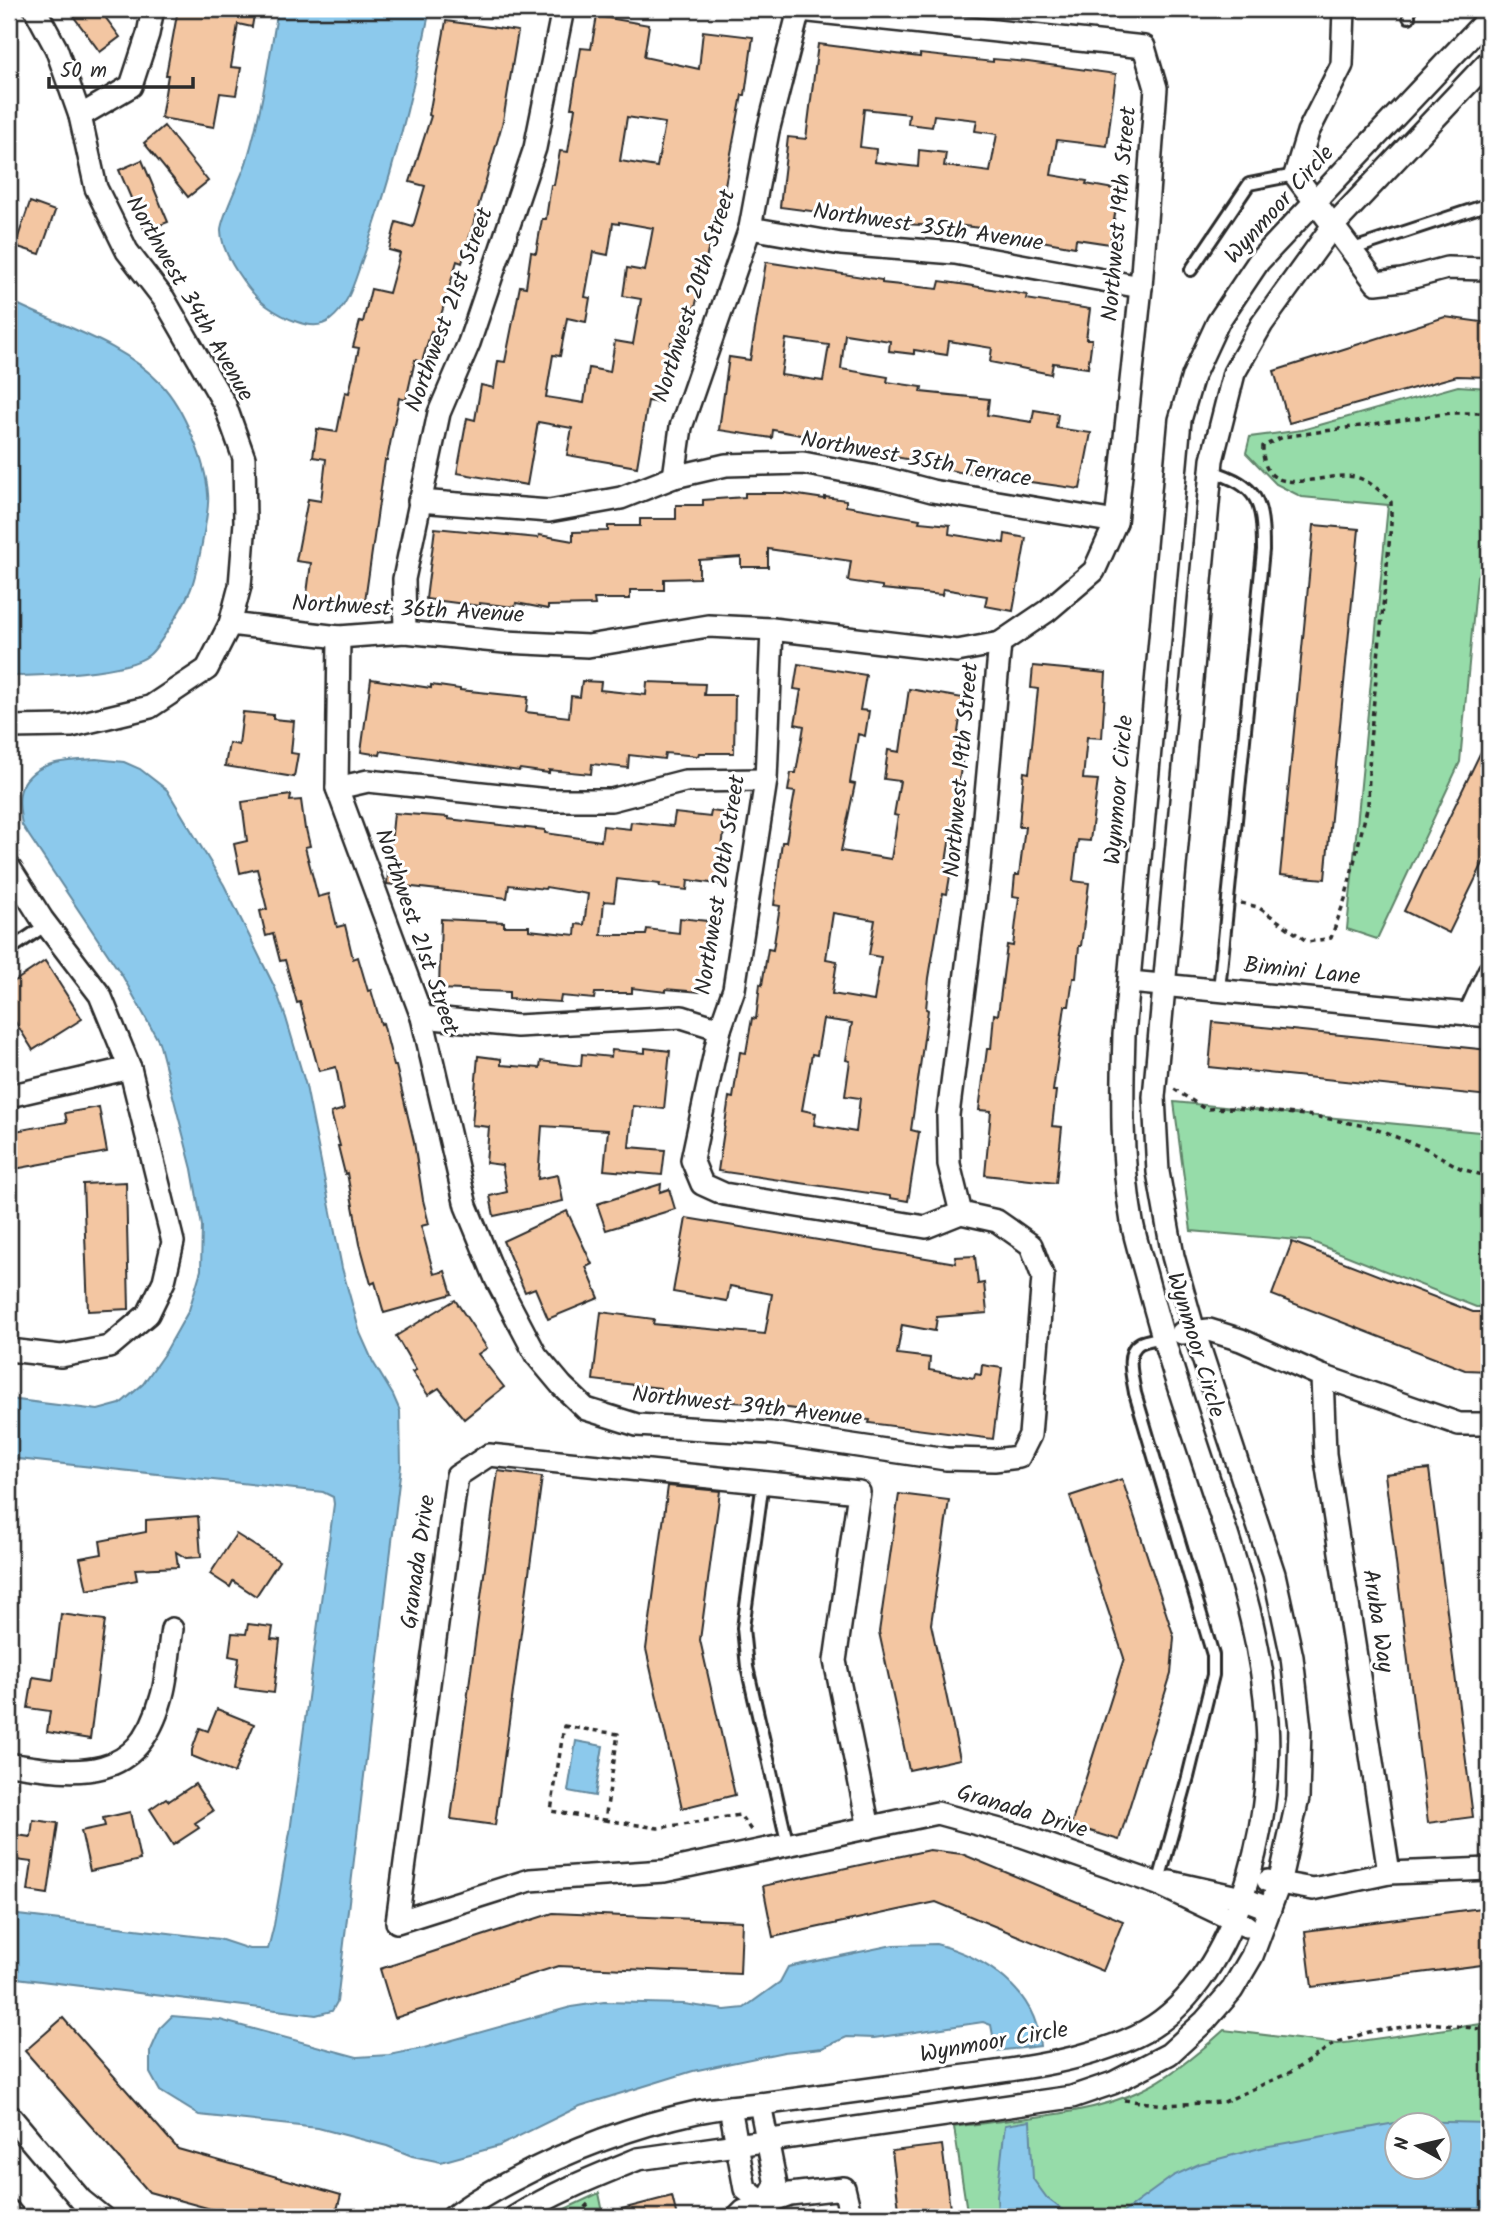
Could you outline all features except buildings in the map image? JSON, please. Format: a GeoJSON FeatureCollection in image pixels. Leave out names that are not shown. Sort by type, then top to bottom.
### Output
{"type":"FeatureCollection","features":[{"type":"Feature","properties":{"kind":"street","name":"Northwest 34th Avenue"},"geometry":{"type":"LineString","coordinates":[[9,727],[71,726],[150,707],[207,670],[230,624],[240,586],[245,522],[244,458],[225,405],[164,299],[127,251],[96,188],[80,116],[57,48],[35,9]]}},
{"type":"Feature","properties":{"kind":"street"},"geometry":{"type":"LineString","coordinates":[[80,116],[131,86],[153,9]]}},
{"type":"Feature","properties":{"kind":"street","name":"Northwest 21st Street"},"geometry":{"type":"LineString","coordinates":[[405,632],[404,579],[439,413],[468,343],[536,148],[563,9]]}},
{"type":"Feature","properties":{"kind":"street","name":"Northwest 19th Street"},"geometry":{"type":"LineString","coordinates":[[795,9],[1144,47],[1156,88],[1141,287],[1116,522],[1094,571],[1047,611],[1000,643],[979,870],[948,1115],[949,1164],[961,1213]]}},
{"type":"Feature","properties":{"kind":"street","name":"Northwest 20th Street"},"geometry":{"type":"LineString","coordinates":[[674,477],[681,427],[750,228],[795,9]]}},
{"type":"Feature","properties":{"kind":"street"},"geometry":{"type":"LineString","coordinates":[[1344,9],[1342,65],[1308,132],[1295,174],[1376,283],[1402,280],[1447,268],[1489,269]]}},
{"type":"Feature","properties":{"kind":"street","name":"Wynmoor Circle"},"geometry":{"type":"LineString","coordinates":[[453,2217],[470,2203],[543,2164],[622,2132],[699,2111],[1037,2067],[1100,2049],[1139,2035],[1166,2017],[1195,1989],[1222,1946],[1249,1876],[1258,1842],[1265,1794],[1268,1726],[1262,1669],[1248,1602],[1163,1338],[1132,1222],[1122,1127],[1124,1035],[1180,420],[1193,376],[1219,322],[1259,261],[1489,17]]}},
{"type":"Feature","properties":{"kind":"street","name":"Wynmoor Circle"},"geometry":{"type":"LineString","coordinates":[[515,2217],[591,2178],[638,2160],[1072,2097],[1113,2083],[1169,2054],[1205,2021],[1232,1990],[1252,1956],[1279,1884],[1298,1798],[1300,1728],[1292,1657],[1274,1574],[1194,1331],[1173,1255],[1158,1172],[1154,1097],[1211,471],[1234,373],[1262,324],[1332,227],[1489,61]]}},
{"type":"Feature","properties":{"kind":"street","name":"Northwest 35th Avenue"},"geometry":{"type":"LineString","coordinates":[[750,228],[841,244],[955,253],[1141,287]]}},
{"type":"Feature","properties":{"kind":"street","name":"Northwest 35th Terrace"},"geometry":{"type":"LineString","coordinates":[[419,501],[549,510],[621,498],[674,477],[726,465],[803,463],[887,479],[932,491],[1116,522]]}},
{"type":"Feature","properties":{"kind":"street","name":"Northwest 36th Avenue"},"geometry":{"type":"LineString","coordinates":[[230,624],[339,637],[405,632],[505,642],[588,646],[708,626],[772,629],[957,650],[1000,643]]}},
{"type":"Feature","properties":{"kind":"street","name":"Northwest 20th Street"},"geometry":{"type":"LineString","coordinates":[[772,629],[766,780],[734,989],[720,1028],[692,1160],[702,1184],[724,1194],[926,1227],[961,1213]]}},
{"type":"Feature","properties":{"kind":"street","name":"Northwest 21st Street"},"geometry":{"type":"LineString","coordinates":[[339,637],[337,789],[422,1017],[466,1206],[496,1279],[513,1312],[536,1355],[562,1386]]}},
{"type":"Feature","properties":{"kind":"street"},"geometry":{"type":"LineString","coordinates":[[337,789],[368,781],[548,800],[611,800],[685,781],[766,780]]}},
{"type":"Feature","properties":{"kind":"street"},"geometry":{"type":"LineString","coordinates":[[9,867],[46,925],[100,995],[130,1068],[173,1242],[164,1281],[148,1314],[109,1347],[61,1356],[9,1350]]}},
{"type":"Feature","properties":{"kind":"street","name":"Bimini Lane"},"geometry":{"type":"LineString","coordinates":[[1130,982],[1479,1016],[1489,971]]}},
{"type":"Feature","properties":{"kind":"street"},"geometry":{"type":"LineString","coordinates":[[422,1017],[517,1026],[682,1017],[720,1028]]}},
{"type":"Feature","properties":{"kind":"street"},"geometry":{"type":"LineString","coordinates":[[9,1096],[130,1068]]}},
{"type":"Feature","properties":{"kind":"street","name":"Northwest 39th Avenue"},"geometry":{"type":"LineString","coordinates":[[562,1386],[586,1409],[637,1425],[771,1433],[946,1459],[1019,1458],[1030,1434],[1042,1277],[1031,1245],[997,1221],[961,1213]]}},
{"type":"Feature","properties":{"kind":"street"},"geometry":{"type":"LineString","coordinates":[[1163,1338],[1209,1330],[1241,1340],[1322,1376],[1458,1424],[1489,1424]]}},
{"type":"Feature","properties":{"kind":"street","name":"Aruba Way"},"geometry":{"type":"LineString","coordinates":[[1322,1376],[1325,1454],[1389,1873]]}},
{"type":"Feature","properties":{"kind":"street","name":"Granada Drive"},"geometry":{"type":"LineString","coordinates":[[869,1828],[835,1661],[859,1492],[489,1455],[457,1476],[397,1922],[530,1880],[664,1871],[788,1846],[937,1813],[1022,1836],[1158,1884],[1232,1921],[1261,1932]]}},
{"type":"Feature","properties":{"kind":"street"},"geometry":{"type":"LineString","coordinates":[[9,1764],[51,1771],[82,1772],[109,1766],[134,1751],[151,1727],[162,1698],[172,1629]]}},
{"type":"Feature","properties":{"kind":"street"},"geometry":{"type":"LineString","coordinates":[[1249,1876],[1313,1889],[1389,1873],[1489,1869]]}},
{"type":"Feature","properties":{"kind":"street","name":"Granada Drive"},"geometry":{"type":"LineString","coordinates":[[1158,1884],[1175,1882],[1242,1898],[1270,1909]]}},
{"type":"Feature","properties":{"kind":"street"},"geometry":{"type":"LineString","coordinates":[[760,2104],[776,2185],[768,2211]]}},
{"type":"Feature","properties":{"kind":"street"},"geometry":{"type":"LineString","coordinates":[[730,2107],[745,2189],[768,2211]]}},
{"type":"Feature","properties":{"kind":"street"},"geometry":{"type":"LineString","coordinates":[[9,2115],[81,2200],[102,2217]]}},
{"type":"Feature","properties":{"kind":"street"},"geometry":{"type":"LineString","coordinates":[[738,2217],[744,2211],[768,2211],[790,2194],[844,2188],[851,2217]]}},
{"type":"Feature","properties":{"kind":"street"},"geometry":{"type":"LineString","coordinates":[[9,2211],[14,2217]]}},
{"type":"Feature","properties":{"kind":"lane"},"geometry":{"type":"LineString","coordinates":[[1191,270],[1249,184],[1295,174]]}},
{"type":"Feature","properties":{"kind":"lane"},"geometry":{"type":"LineString","coordinates":[[1350,250],[1483,206],[1489,208]]}},
{"type":"Feature","properties":{"kind":"lane"},"geometry":{"type":"LineString","coordinates":[[1211,471],[1243,483],[1254,496],[1263,520],[1219,990]]}},
{"type":"Feature","properties":{"kind":"lane"},"geometry":{"type":"LineString","coordinates":[[9,950],[46,925]]}},
{"type":"Feature","properties":{"kind":"lane"},"geometry":{"type":"LineString","coordinates":[[1158,1884],[1213,1675],[1206,1626],[1135,1393],[1130,1362],[1139,1343],[1163,1338]]}},
{"type":"Feature","properties":{"kind":"lane"},"geometry":{"type":"LineString","coordinates":[[763,1482],[743,1628],[747,1667],[788,1846]]}},
{"type":"Feature","properties":{"kind":"path"},"geometry":{"type":"LineString","coordinates":[[1228,899],[1258,907],[1308,942],[1331,938],[1345,899],[1368,805],[1370,741],[1391,524],[1391,502],[1379,489],[1354,477],[1287,482],[1270,472],[1262,462],[1263,446],[1283,438],[1451,413],[1489,413]]}},
{"type":"Feature","properties":{"kind":"path"},"geometry":{"type":"LineString","coordinates":[[1157,1071],[1179,1094],[1205,1109],[1236,1108],[1288,1113],[1370,1127],[1425,1148],[1462,1169],[1489,1177]]}},
{"type":"Feature","properties":{"kind":"path"},"geometry":{"type":"LineString","coordinates":[[605,1820],[618,1734],[565,1726],[551,1811],[605,1820],[658,1828],[740,1815],[765,1850]]}},
{"type":"Feature","properties":{"kind":"green space"},"geometry":{"type":"Polygon","coordinates":[[[1458,386],[1489,388],[1489,558],[1477,576],[1460,762],[1377,939],[1347,929],[1388,505],[1302,497],[1276,484],[1246,453],[1250,437],[1302,430],[1458,386]]]}},
{"type":"Feature","properties":{"kind":"green space"},"geometry":{"type":"Polygon","coordinates":[[[1174,1102],[1489,1133],[1489,1307],[1476,1307],[1310,1241],[1191,1231],[1174,1102]]]}},
{"type":"Feature","properties":{"kind":"green space"},"geometry":{"type":"Polygon","coordinates":[[[1489,2023],[1489,2217],[972,2217],[966,2205],[954,2127],[1074,2111],[1120,2099],[1163,2078],[1196,2055],[1224,2030],[1338,2044],[1489,2023]]]}},
{"type":"Feature","properties":{"kind":"green space"},"geometry":{"type":"Polygon","coordinates":[[[599,2193],[604,2217],[548,2217],[599,2193]]]}},
{"type":"Feature","properties":{"kind":"water"},"geometry":{"type":"Polygon","coordinates":[[[278,9],[430,9],[393,164],[355,282],[337,314],[323,324],[306,324],[289,319],[260,300],[244,282],[222,240],[224,216],[245,167],[252,141],[278,9]]]}},
{"type":"Feature","properties":{"kind":"water"},"geometry":{"type":"Polygon","coordinates":[[[9,300],[108,345],[145,369],[161,384],[177,406],[198,451],[208,502],[192,586],[153,651],[138,661],[103,670],[9,676],[9,300]]]}},
{"type":"Feature","properties":{"kind":"water"},"geometry":{"type":"Polygon","coordinates":[[[96,759],[124,762],[140,769],[167,790],[224,885],[275,988],[306,1086],[342,1268],[360,1333],[400,1411],[401,1466],[337,2002],[332,2011],[316,2015],[9,1977],[9,1914],[219,1939],[249,1949],[268,1949],[290,1832],[334,1504],[333,1497],[323,1492],[9,1458],[9,1399],[98,1410],[120,1404],[143,1384],[166,1351],[189,1310],[201,1270],[202,1226],[192,1169],[159,1042],[123,977],[22,825],[20,791],[35,771],[54,763],[96,759]]]}},
{"type":"Feature","properties":{"kind":"water"},"geometry":{"type":"Polygon","coordinates":[[[576,1741],[603,1746],[595,1796],[568,1791],[576,1741]]]}},
{"type":"Feature","properties":{"kind":"water"},"geometry":{"type":"Polygon","coordinates":[[[936,1944],[973,1958],[1005,1979],[1019,1993],[1029,2009],[1037,2026],[1040,2046],[996,2051],[991,2025],[983,2022],[874,2038],[847,2037],[822,2048],[784,2052],[693,2071],[580,2106],[499,2146],[441,2162],[318,2128],[199,2115],[160,2091],[150,2073],[150,2052],[161,2027],[172,2016],[220,2020],[357,2057],[389,2055],[424,2048],[571,2007],[604,2002],[684,2004],[725,2010],[744,2008],[780,1982],[788,1967],[893,1945],[936,1944]]]}},
{"type":"Feature","properties":{"kind":"water"},"geometry":{"type":"Polygon","coordinates":[[[1030,2121],[1033,2179],[1047,2198],[1072,2217],[998,2217],[997,2196],[1005,2125],[1030,2121]]]}},
{"type":"Feature","properties":{"kind":"water"},"geometry":{"type":"Polygon","coordinates":[[[1452,2122],[1489,2123],[1489,2217],[1100,2217],[1122,2213],[1173,2176],[1199,2164],[1264,2147],[1382,2125],[1382,2180],[1452,2180],[1452,2122]]]}}]}
